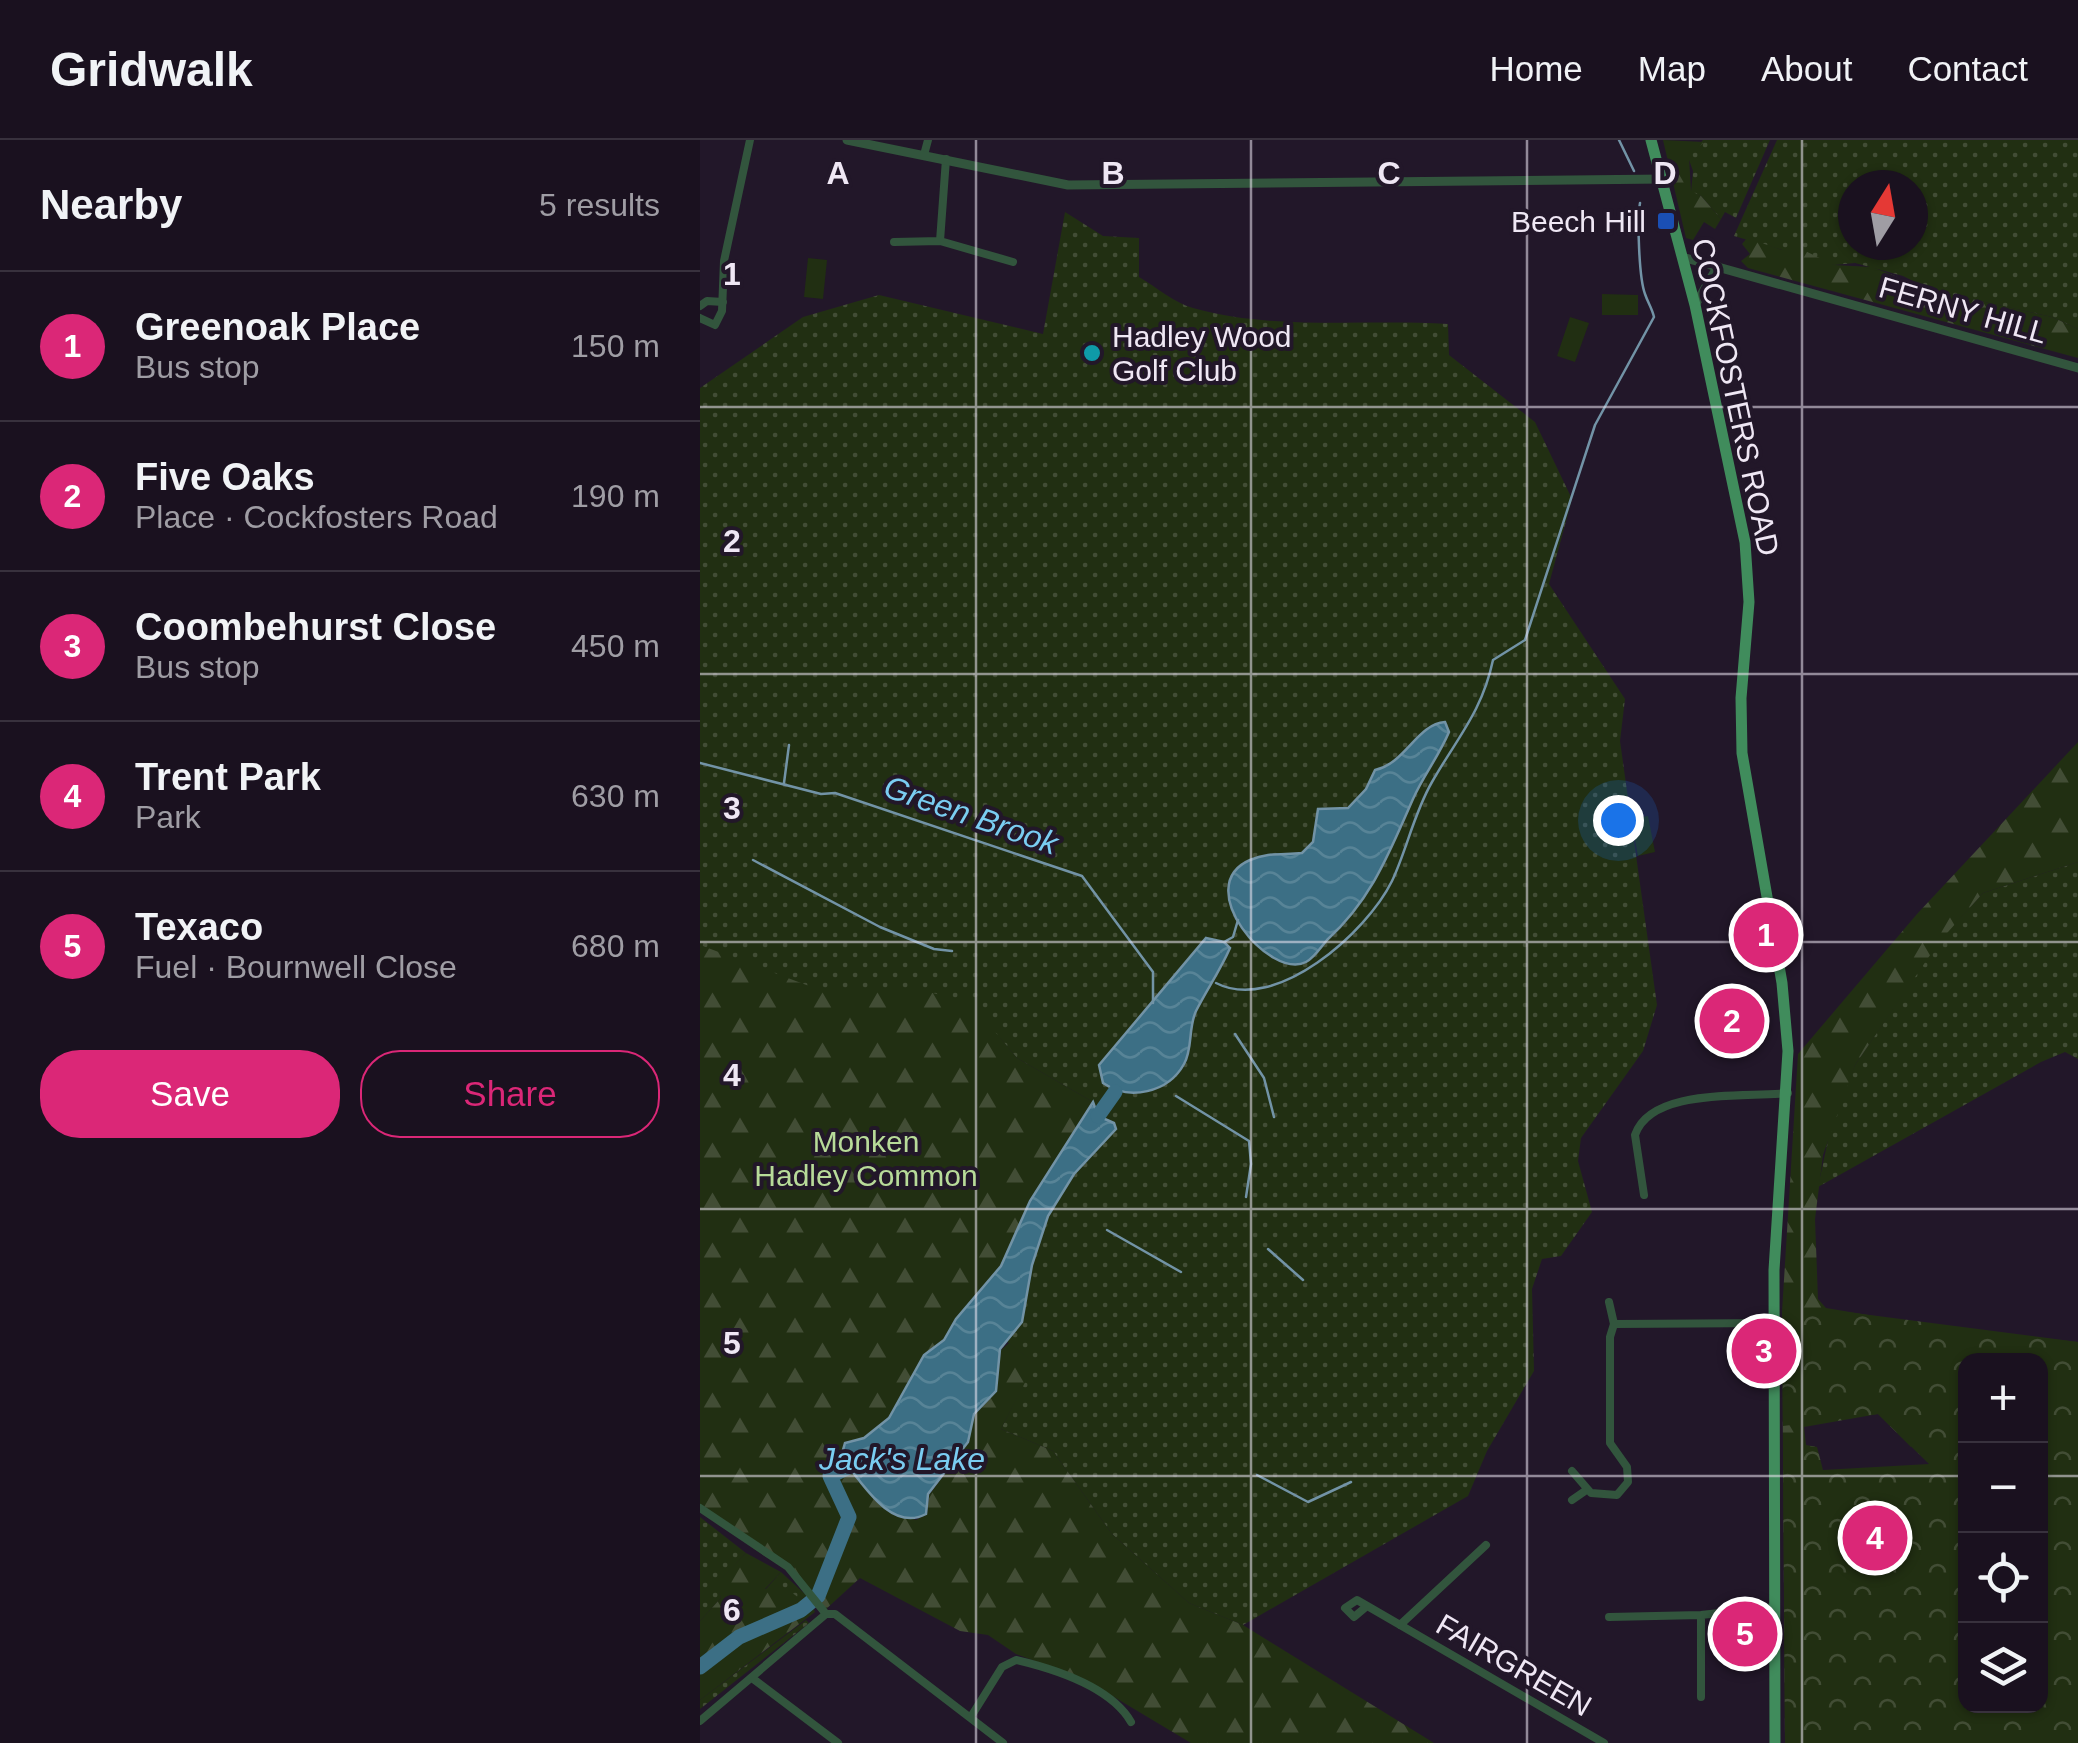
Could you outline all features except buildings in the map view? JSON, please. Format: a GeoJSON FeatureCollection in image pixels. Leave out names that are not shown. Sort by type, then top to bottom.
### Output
{"type":"FeatureCollection","features":[{"type":"Feature","properties":{"kind":"main road","name":"COCKFOSTERS ROAD"},"geometry":{"type":"LineString","coordinates":[[1651,140],[1695,306],[1746,542],[1749,602],[1741,698],[1742,754],[1782,983],[1788,1093],[1773,1323],[1775,1743]]}},
{"type":"Feature","properties":{"kind":"street"},"geometry":{"type":"LineString","coordinates":[[700,318],[714,325],[724,302],[724,261],[750,140]]}},
{"type":"Feature","properties":{"kind":"street"},"geometry":{"type":"LineString","coordinates":[[846,140],[1078,185],[1664,179]]}},
{"type":"Feature","properties":{"kind":"street"},"geometry":{"type":"LineString","coordinates":[[924,155],[928,140]]}},
{"type":"Feature","properties":{"kind":"street"},"geometry":{"type":"LineString","coordinates":[[940,241],[946,159]]}},
{"type":"Feature","properties":{"kind":"street"},"geometry":{"type":"LineString","coordinates":[[894,242],[940,241],[995,253],[1014,262]]}},
{"type":"Feature","properties":{"kind":"street","name":"FERNY HILL"},"geometry":{"type":"LineString","coordinates":[[1682,257],[2078,368]]}},
{"type":"Feature","properties":{"kind":"street"},"geometry":{"type":"LineString","coordinates":[[1695,306],[1718,266]]}},
{"type":"Feature","properties":{"kind":"street"},"geometry":{"type":"LineString","coordinates":[[700,306],[707,301],[724,302]]}},
{"type":"Feature","properties":{"kind":"street"},"geometry":{"type":"LineString","coordinates":[[1696,1082],[1697,1095]]}},
{"type":"Feature","properties":{"kind":"street"},"geometry":{"type":"LineString","coordinates":[[1644,1195],[1642,1161],[1635,1145],[1638,1128],[1652,1114],[1697,1095],[1788,1093]]}},
{"type":"Feature","properties":{"kind":"street"},"geometry":{"type":"LineString","coordinates":[[1572,1500],[1585,1490],[1617,1495],[1628,1482],[1627,1467],[1610,1443],[1610,1338],[1614,1324],[1609,1302]]}},
{"type":"Feature","properties":{"kind":"street"},"geometry":{"type":"LineString","coordinates":[[1614,1324],[1773,1323]]}},
{"type":"Feature","properties":{"kind":"street"},"geometry":{"type":"LineString","coordinates":[[1572,1471],[1585,1490]]}},
{"type":"Feature","properties":{"kind":"street"},"geometry":{"type":"LineString","coordinates":[[700,1508],[788,1567],[831,1614],[972,1715],[1004,1743]]}},
{"type":"Feature","properties":{"kind":"street","name":"FAIRGREEN"},"geometry":{"type":"LineString","coordinates":[[1400,1625],[1486,1545]]}},
{"type":"Feature","properties":{"kind":"street","name":"FAIRGREEN"},"geometry":{"type":"LineString","coordinates":[[1366,1606],[1604,1743]]}},
{"type":"Feature","properties":{"kind":"street"},"geometry":{"type":"LineString","coordinates":[[1609,1618],[1702,1616],[1774,1607]]}},
{"type":"Feature","properties":{"kind":"street"},"geometry":{"type":"LineString","coordinates":[[700,1721],[831,1614]]}},
{"type":"Feature","properties":{"kind":"street"},"geometry":{"type":"LineString","coordinates":[[1701,1697],[1702,1616]]}},
{"type":"Feature","properties":{"kind":"street"},"geometry":{"type":"LineString","coordinates":[[972,1715],[1002,1667],[1016,1660],[1105,1695],[1123,1708],[1131,1722]]}},
{"type":"Feature","properties":{"kind":"street"},"geometry":{"type":"LineString","coordinates":[[752,1678],[838,1743]]}},
{"type":"Feature","properties":{"kind":"green space"},"geometry":{"type":"Polygon","coordinates":[[[1663,140],[1704,142],[1689,157],[1691,191],[1701,196],[1721,219],[1715,229],[1704,222],[1693,240],[1686,238],[1663,140]]]}},
{"type":"Feature","properties":{"kind":"green space"},"geometry":{"type":"Polygon","coordinates":[[[1703,140],[1770,140],[1736,218],[1725,212],[1721,219],[1701,196],[1691,192],[1693,171],[1688,157],[1703,140]]]}},
{"type":"Feature","properties":{"kind":"green space"},"geometry":{"type":"Polygon","coordinates":[[[1777,140],[2078,140],[2078,329],[2052,317],[1931,290],[1903,276],[1855,263],[1834,265],[1734,236],[1777,140]]]}},
{"type":"Feature","properties":{"kind":"green space"},"geometry":{"type":"Polygon","coordinates":[[[1065,212],[1103,236],[1139,238],[1139,277],[1193,308],[1256,320],[1448,324],[1449,355],[1535,422],[1572,499],[1549,584],[1625,699],[1620,741],[1657,1005],[1643,1051],[1581,1138],[1578,1161],[1592,1212],[1561,1256],[1542,1259],[1532,1289],[1534,1371],[1487,1451],[1468,1496],[1243,1625],[1189,1603],[1112,1534],[1053,1451],[1001,1429],[1034,1363],[1006,1341],[999,1327],[1093,1102],[1017,1058],[1000,1038],[700,1200],[700,388],[803,317],[879,295],[1043,334],[1065,212]]]}},
{"type":"Feature","properties":{"kind":"green space"},"geometry":{"type":"Polygon","coordinates":[[[1747,238],[1782,250],[1793,245],[1834,265],[1872,267],[1931,290],[2052,317],[2078,329],[2078,358],[1748,268],[1741,261],[1750,254],[1742,244],[1747,238]]]}},
{"type":"Feature","properties":{"kind":"green space"},"geometry":{"type":"Polygon","coordinates":[[[808,258],[827,260],[823,299],[804,297],[808,258]]]}},
{"type":"Feature","properties":{"kind":"green space"},"geometry":{"type":"Polygon","coordinates":[[[1602,294],[1638,295],[1638,315],[1602,315],[1602,294]]]}},
{"type":"Feature","properties":{"kind":"green space"},"geometry":{"type":"Polygon","coordinates":[[[1570,317],[1589,323],[1575,362],[1557,356],[1570,317]]]}},
{"type":"Feature","properties":{"kind":"green space"},"geometry":{"type":"Polygon","coordinates":[[[2078,742],[2078,862],[1983,893],[1939,942],[1855,1065],[1823,1155],[1815,1219],[1818,1299],[1826,1308],[1928,1325],[2078,1342],[2048,1586],[2048,1353],[1958,1353],[1958,1373],[1911,1447],[1878,1414],[1804,1427],[1806,1445],[1817,1447],[1785,1743],[1782,1312],[1798,1054],[1917,914],[2078,742]]]}},
{"type":"Feature","properties":{"kind":"green space"},"geometry":{"type":"Polygon","coordinates":[[[1648,816],[1655,852],[1638,856],[1631,819],[1648,816]]]}},
{"type":"Feature","properties":{"kind":"green space"},"geometry":{"type":"Polygon","coordinates":[[[2078,862],[2078,1059],[2065,1052],[2041,1062],[1818,1187],[1832,1121],[1855,1065],[1938,942],[1983,893],[2078,862]]]}},
{"type":"Feature","properties":{"kind":"green space","name":"Monken Hadley Common"},"geometry":{"type":"Polygon","coordinates":[[[700,945],[817,989],[929,992],[971,1003],[1017,1058],[1093,1102],[1030,1201],[1001,1266],[944,1340],[926,1353],[888,1418],[864,1438],[844,1443],[841,1457],[886,1510],[916,1520],[927,1514],[929,1495],[968,1443],[974,1415],[996,1392],[1001,1350],[1009,1343],[1035,1363],[1001,1429],[1053,1451],[1112,1534],[1189,1603],[1243,1625],[1434,1743],[1191,1743],[1084,1679],[1016,1654],[988,1635],[960,1631],[860,1578],[825,1610],[802,1580],[757,1551],[752,1547],[755,1543],[700,1504],[700,945]]]}},
{"type":"Feature","properties":{"kind":"green space"},"geometry":{"type":"Polygon","coordinates":[[[1839,1311],[2078,1342],[2078,1743],[1785,1743],[1783,1444],[1817,1447],[1823,1470],[1929,1464],[1878,1414],[1783,1426],[1782,1312],[1839,1311]]]}},
{"type":"Feature","properties":{"kind":"green space"},"geometry":{"type":"Polygon","coordinates":[[[700,1517],[746,1553],[717,1584],[721,1598],[700,1621],[700,1517]]]}},
{"type":"Feature","properties":{"kind":"green space"},"geometry":{"type":"Polygon","coordinates":[[[746,1553],[781,1572],[765,1589],[784,1589],[800,1599],[807,1596],[815,1612],[700,1700],[700,1621],[721,1598],[716,1584],[746,1553]]]}},
{"type":"Feature","properties":{"kind":"green space"},"geometry":{"type":"Polygon","coordinates":[[[781,1572],[807,1596],[800,1599],[765,1590],[781,1572]]]}},
{"type":"Feature","properties":{"kind":"green space"},"geometry":{"type":"Polygon","coordinates":[[[806,1620],[809,1623],[700,1709],[700,1700],[806,1620]]]}},
{"type":"Feature","properties":{"kind":"water"},"geometry":{"type":"Polygon","coordinates":[[[1445,722],[1449,732],[1387,857],[1368,892],[1343,924],[1306,962],[1291,964],[1274,958],[1257,945],[1232,909],[1228,890],[1234,873],[1257,857],[1302,853],[1313,842],[1318,809],[1348,808],[1366,789],[1375,770],[1395,760],[1426,730],[1445,722]]]}},
{"type":"Feature","properties":{"kind":"water"},"geometry":{"type":"Polygon","coordinates":[[[1206,938],[1224,942],[1230,948],[1196,1011],[1187,1058],[1177,1074],[1158,1088],[1136,1093],[1103,1083],[1099,1065],[1206,938]]]}},
{"type":"Feature","properties":{"kind":"water","name":"Jack's Lake"},"geometry":{"type":"Polygon","coordinates":[[[1093,1102],[1098,1116],[1114,1123],[1116,1129],[1074,1174],[1048,1216],[1032,1265],[1022,1322],[1000,1349],[996,1391],[974,1414],[968,1442],[928,1494],[926,1514],[913,1518],[889,1511],[867,1491],[841,1457],[845,1443],[864,1438],[889,1418],[924,1355],[944,1340],[956,1319],[1001,1266],[1030,1201],[1093,1102]]]}},
{"type":"Feature","properties":{"kind":"waterway"},"geometry":{"type":"LineString","coordinates":[[1619,140],[1634,171]]}},
{"type":"Feature","properties":{"kind":"waterway"},"geometry":{"type":"LineString","coordinates":[[1216,983],[1240,990],[1291,978],[1317,963],[1362,923],[1392,881],[1426,794],[1475,710],[1493,660],[1525,640],[1595,425],[1654,317],[1641,275],[1640,203]]}},
{"type":"Feature","properties":{"kind":"waterway"},"geometry":{"type":"LineString","coordinates":[[784,783],[789,745]]}},
{"type":"Feature","properties":{"kind":"waterway","name":"Green Brook"},"geometry":{"type":"LineString","coordinates":[[700,763],[821,794],[835,793],[1082,876],[1153,972],[1153,1003]]}},
{"type":"Feature","properties":{"kind":"waterway"},"geometry":{"type":"LineString","coordinates":[[753,860],[880,927],[934,949],[952,951]]}},
{"type":"Feature","properties":{"kind":"waterway"},"geometry":{"type":"LineString","coordinates":[[1224,942],[1233,937],[1238,920]]}},
{"type":"Feature","properties":{"kind":"waterway"},"geometry":{"type":"LineString","coordinates":[[1235,1034],[1264,1078],[1274,1117]]}},
{"type":"Feature","properties":{"kind":"waterway"},"geometry":{"type":"LineString","coordinates":[[1098,1116],[1115,1092]]}},
{"type":"Feature","properties":{"kind":"waterway"},"geometry":{"type":"LineString","coordinates":[[1176,1096],[1249,1141],[1251,1164],[1246,1197]]}},
{"type":"Feature","properties":{"kind":"waterway"},"geometry":{"type":"LineString","coordinates":[[1107,1230],[1181,1272]]}},
{"type":"Feature","properties":{"kind":"waterway"},"geometry":{"type":"LineString","coordinates":[[1268,1249],[1303,1280]]}},
{"type":"Feature","properties":{"kind":"waterway"},"geometry":{"type":"LineString","coordinates":[[700,1667],[739,1637],[801,1610],[818,1596],[849,1517],[830,1476],[849,1467]]}},
{"type":"Feature","properties":{"kind":"waterway"},"geometry":{"type":"LineString","coordinates":[[1257,1475],[1308,1502],[1351,1482]]}},
{"type":"Feature","properties":{"kind":"place","name":"Beech Hill"},"geometry":{"type":"Point","coordinates":[1666,221]}},
{"type":"Feature","properties":{"kind":"place","name":"Hadley Wood Golf Club"},"geometry":{"type":"Point","coordinates":[1092,353]}},
{"type":"Feature","properties":{"kind":"place","name":"Greenoak Place"},"geometry":{"type":"Point","coordinates":[1766,935]}},
{"type":"Feature","properties":{"kind":"place","name":"Five Oaks"},"geometry":{"type":"Point","coordinates":[1732,1021]}},
{"type":"Feature","properties":{"kind":"place","name":"Coombehurst Close"},"geometry":{"type":"Point","coordinates":[1764,1351]}},
{"type":"Feature","properties":{"kind":"place","name":"Trent Park"},"geometry":{"type":"Point","coordinates":[1875,1538]}},
{"type":"Feature","properties":{"kind":"place","name":"Texaco"},"geometry":{"type":"Point","coordinates":[1745,1634]}}]}
